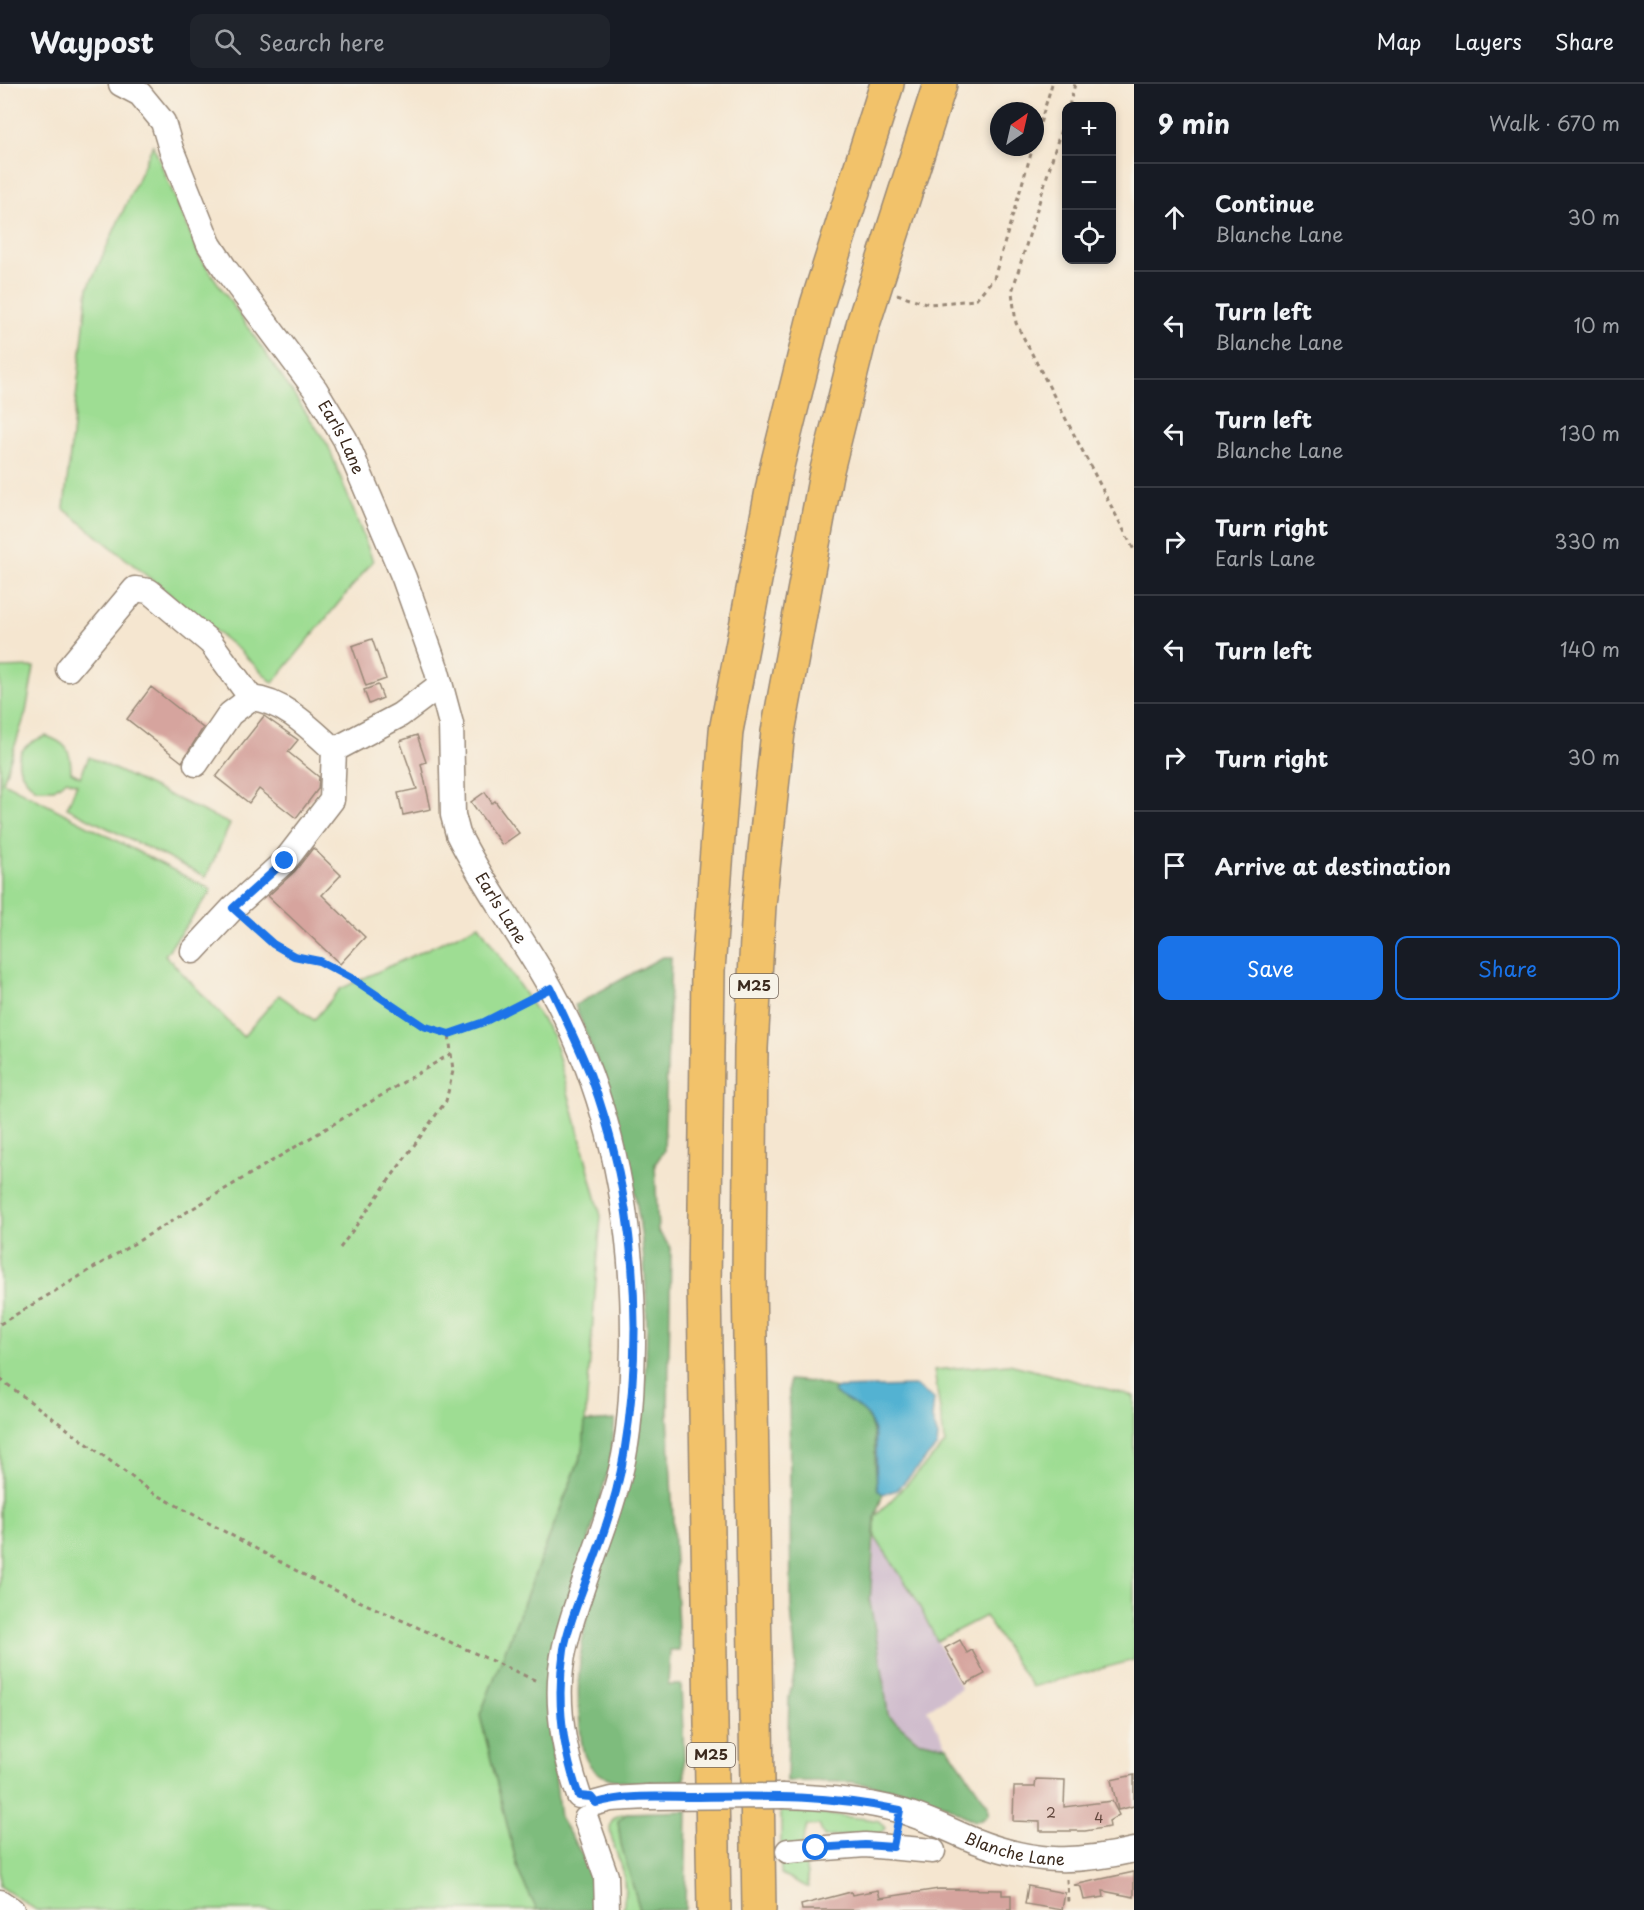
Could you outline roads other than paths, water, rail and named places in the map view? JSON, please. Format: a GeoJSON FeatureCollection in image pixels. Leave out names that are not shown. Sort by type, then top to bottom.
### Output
{"type":"FeatureCollection","features":[{"type":"Feature","properties":{"kind":"highway","name":"M25"},"geometry":{"type":"LineString","coordinates":[[714,1910],[704,1286],[708,970],[726,731],[776,470],[817,305],[887,84]]}},
{"type":"Feature","properties":{"kind":"highway","name":"M25"},"geometry":{"type":"LineString","coordinates":[[759,1910],[749,1277],[751,1048],[759,905],[778,732],[823,486],[875,288],[940,84]]}},
{"type":"Feature","properties":{"kind":"street","name":"Earls Lane"},"geometry":{"type":"LineString","coordinates":[[121,84],[140,94],[163,122],[171,149],[209,244],[315,389],[345,439],[404,578],[441,685],[451,724],[453,815],[458,834],[551,988],[590,1074],[607,1128],[621,1183],[633,1287],[632,1386],[624,1455],[597,1553],[564,1648],[560,1690],[565,1746],[587,1806]]}},
{"type":"Feature","properties":{"kind":"street"},"geometry":{"type":"LineString","coordinates":[[68,669],[135,589],[149,591],[211,643],[251,698]]}},
{"type":"Feature","properties":{"kind":"street"},"geometry":{"type":"LineString","coordinates":[[334,750],[400,715],[441,685]]}},
{"type":"Feature","properties":{"kind":"street"},"geometry":{"type":"LineString","coordinates":[[196,764],[230,714],[251,698],[264,699],[302,721],[334,750]]}},
{"type":"Feature","properties":{"kind":"street"},"geometry":{"type":"LineString","coordinates":[[193,951],[233,908],[285,861],[332,800],[334,750]]}},
{"type":"Feature","properties":{"kind":"street","name":"Blanche Lane"},"geometry":{"type":"LineString","coordinates":[[587,1806],[611,1799],[648,1797],[821,1797],[900,1810],[1000,1850],[1028,1857],[1066,1861],[1098,1858],[1134,1850]]}},
{"type":"Feature","properties":{"kind":"street"},"geometry":{"type":"LineString","coordinates":[[587,1806],[606,1876],[607,1910]]}},
{"type":"Feature","properties":{"kind":"street"},"geometry":{"type":"LineString","coordinates":[[893,1847],[900,1810]]}},
{"type":"Feature","properties":{"kind":"street"},"geometry":{"type":"LineString","coordinates":[[788,1851],[833,1846],[893,1847],[933,1851]]}},
{"type":"Feature","properties":{"kind":"street"},"geometry":{"type":"LineString","coordinates":[[0,1902],[12,1910]]}},
{"type":"Feature","properties":{"kind":"water"},"geometry":{"type":"Polygon","coordinates":[[[915,1386],[934,1399],[932,1419],[938,1437],[937,1446],[897,1490],[883,1494],[878,1490],[875,1439],[870,1421],[864,1412],[833,1391],[836,1388],[915,1386]]]}}]}
